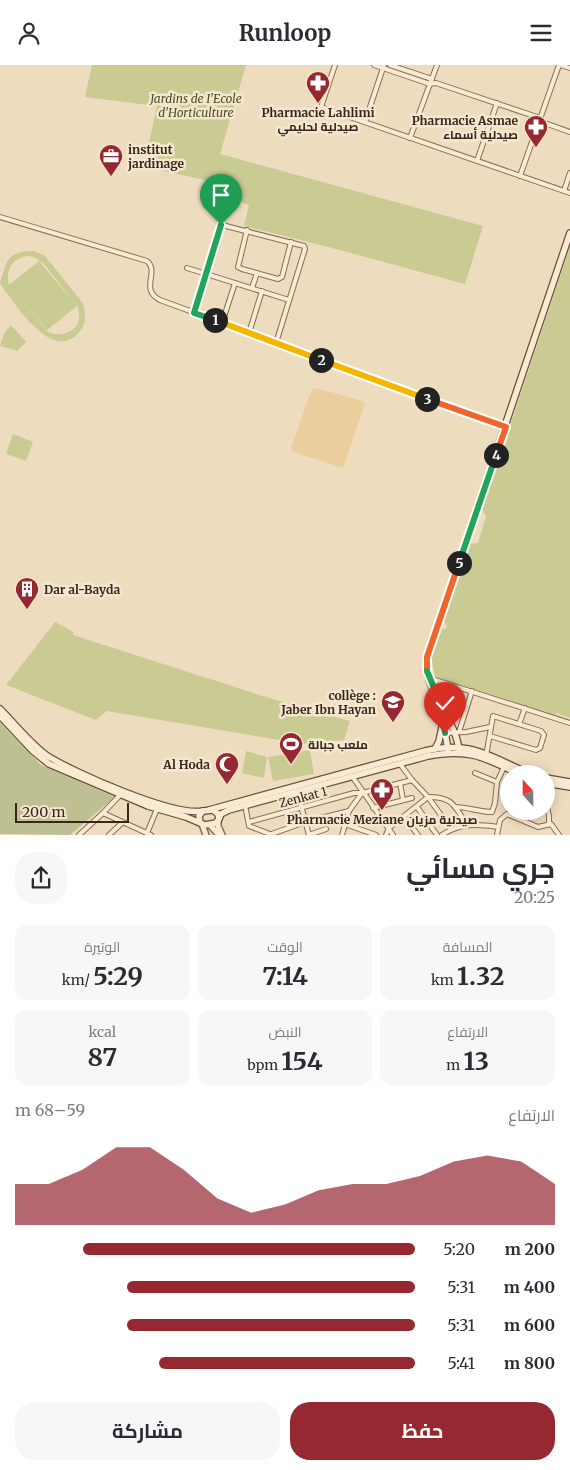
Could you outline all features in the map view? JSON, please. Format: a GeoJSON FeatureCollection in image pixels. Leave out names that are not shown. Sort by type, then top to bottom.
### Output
{"type":"FeatureCollection","features":[{"type":"Feature","properties":{"kind":"main road"},"geometry":{"type":"LineString","coordinates":[[459,749],[457,733],[444,712],[429,678],[426,665],[427,657],[570,233]]}},
{"type":"Feature","properties":{"kind":"main road"},"geometry":{"type":"LineString","coordinates":[[0,709],[20,734]]}},
{"type":"Feature","properties":{"kind":"main road"},"geometry":{"type":"LineString","coordinates":[[444,712],[443,733],[448,749]]}},
{"type":"Feature","properties":{"kind":"main road"},"geometry":{"type":"LineString","coordinates":[[0,716],[45,754],[80,775],[157,809],[205,824],[218,820],[225,811],[435,749],[459,749],[486,756],[508,765]]}},
{"type":"Feature","properties":{"kind":"main road"},"geometry":{"type":"LineString","coordinates":[[435,749],[443,733]]}},
{"type":"Feature","properties":{"kind":"main road"},"geometry":{"type":"LineString","coordinates":[[122,793],[160,805],[193,812],[399,763],[448,749]]}},
{"type":"Feature","properties":{"kind":"main road"},"geometry":{"type":"LineString","coordinates":[[486,756],[501,765]]}},
{"type":"Feature","properties":{"kind":"main road"},"geometry":{"type":"LineString","coordinates":[[555,779],[570,781]]}},
{"type":"Feature","properties":{"kind":"main road"},"geometry":{"type":"LineString","coordinates":[[555,785],[570,787]]}},
{"type":"Feature","properties":{"kind":"main road"},"geometry":{"type":"LineString","coordinates":[[205,824],[198,816],[206,810],[217,812],[218,820]]}},
{"type":"Feature","properties":{"kind":"street"},"geometry":{"type":"LineString","coordinates":[[335,65],[321,107],[570,193]]}},
{"type":"Feature","properties":{"kind":"street"},"geometry":{"type":"LineString","coordinates":[[374,65],[431,81]]}},
{"type":"Feature","properties":{"kind":"street"},"geometry":{"type":"LineString","coordinates":[[390,65],[436,83],[497,103],[570,132]]}},
{"type":"Feature","properties":{"kind":"street"},"geometry":{"type":"LineString","coordinates":[[410,138],[437,65]]}},
{"type":"Feature","properties":{"kind":"street"},"geometry":{"type":"LineString","coordinates":[[520,176],[560,65],[570,68]]}},
{"type":"Feature","properties":{"kind":"street"},"geometry":{"type":"LineString","coordinates":[[365,122],[383,67]]}},
{"type":"Feature","properties":{"kind":"street"},"geometry":{"type":"LineString","coordinates":[[476,161],[497,103]]}},
{"type":"Feature","properties":{"kind":"street"},"geometry":{"type":"LineString","coordinates":[[564,191],[570,173]]}},
{"type":"Feature","properties":{"kind":"street"},"geometry":{"type":"LineString","coordinates":[[0,217],[147,261],[151,267],[150,288],[154,297],[506,427]]}},
{"type":"Feature","properties":{"kind":"street"},"geometry":{"type":"LineString","coordinates":[[194,313],[221,225],[226,224],[304,245],[305,249],[276,343]]}},
{"type":"Feature","properties":{"kind":"street"},"geometry":{"type":"LineString","coordinates":[[247,230],[238,265],[242,269],[278,279],[282,277],[291,242]]}},
{"type":"Feature","properties":{"kind":"street"},"geometry":{"type":"LineString","coordinates":[[186,268],[289,300]]}},
{"type":"Feature","properties":{"kind":"street"},"geometry":{"type":"LineString","coordinates":[[252,288],[257,273]]}},
{"type":"Feature","properties":{"kind":"street"},"geometry":{"type":"LineString","coordinates":[[222,323],[235,283]]}},
{"type":"Feature","properties":{"kind":"street"},"geometry":{"type":"LineString","coordinates":[[249,333],[262,291]]}},
{"type":"Feature","properties":{"kind":"street"},"geometry":{"type":"LineString","coordinates":[[429,678],[570,723]]}},
{"type":"Feature","properties":{"kind":"street"},"geometry":{"type":"LineString","coordinates":[[457,733],[472,691]]}},
{"type":"Feature","properties":{"kind":"street"},"geometry":{"type":"LineString","coordinates":[[519,724],[525,708]]}},
{"type":"Feature","properties":{"kind":"street"},"geometry":{"type":"LineString","coordinates":[[486,756],[493,716],[543,732],[544,735],[538,750],[490,736]]}},
{"type":"Feature","properties":{"kind":"street"},"geometry":{"type":"LineString","coordinates":[[443,733],[457,733],[490,727]]}},
{"type":"Feature","properties":{"kind":"street"},"geometry":{"type":"LineString","coordinates":[[399,763],[428,797],[450,832]]}},
{"type":"Feature","properties":{"kind":"street"},"geometry":{"type":"LineString","coordinates":[[475,773],[497,782]]}},
{"type":"Feature","properties":{"kind":"street"},"geometry":{"type":"LineString","coordinates":[[350,774],[393,835]]}},
{"type":"Feature","properties":{"kind":"street"},"geometry":{"type":"LineString","coordinates":[[492,812],[497,782],[500,776]]}},
{"type":"Feature","properties":{"kind":"street","name":"Zenkat 1"},"geometry":{"type":"LineString","coordinates":[[249,822],[354,793],[362,793],[412,780]]}},
{"type":"Feature","properties":{"kind":"street"},"geometry":{"type":"LineString","coordinates":[[400,783],[403,800]]}},
{"type":"Feature","properties":{"kind":"street"},"geometry":{"type":"LineString","coordinates":[[297,791],[309,835],[326,829]]}},
{"type":"Feature","properties":{"kind":"street"},"geometry":{"type":"LineString","coordinates":[[79,835],[122,793]]}},
{"type":"Feature","properties":{"kind":"street"},"geometry":{"type":"LineString","coordinates":[[342,835],[349,811],[362,793]]}},
{"type":"Feature","properties":{"kind":"street"},"geometry":{"type":"LineString","coordinates":[[373,808],[412,797]]}},
{"type":"Feature","properties":{"kind":"street"},"geometry":{"type":"LineString","coordinates":[[386,835],[389,828],[428,797],[444,798],[455,807],[467,825]]}},
{"type":"Feature","properties":{"kind":"street"},"geometry":{"type":"LineString","coordinates":[[245,805],[249,826],[270,835],[304,822],[349,811]]}},
{"type":"Feature","properties":{"kind":"street"},"geometry":{"type":"LineString","coordinates":[[417,807],[436,835]]}},
{"type":"Feature","properties":{"kind":"street"},"geometry":{"type":"LineString","coordinates":[[455,807],[467,807],[492,812],[500,816]]}},
{"type":"Feature","properties":{"kind":"street"},"geometry":{"type":"LineString","coordinates":[[103,813],[149,834],[157,809]]}},
{"type":"Feature","properties":{"kind":"street"},"geometry":{"type":"LineString","coordinates":[[404,817],[418,835]]}},
{"type":"Feature","properties":{"kind":"street"},"geometry":{"type":"LineString","coordinates":[[218,820],[220,835]]}},
{"type":"Feature","properties":{"kind":"street"},"geometry":{"type":"LineString","coordinates":[[497,835],[501,820]]}},
{"type":"Feature","properties":{"kind":"street"},"geometry":{"type":"LineString","coordinates":[[522,820],[538,827],[549,824],[553,825],[558,835]]}},
{"type":"Feature","properties":{"kind":"street"},"geometry":{"type":"LineString","coordinates":[[108,835],[122,823]]}},
{"type":"Feature","properties":{"kind":"street"},"geometry":{"type":"LineString","coordinates":[[205,824],[220,835]]}},
{"type":"Feature","properties":{"kind":"street"},"geometry":{"type":"LineString","coordinates":[[205,824],[206,835]]}},
{"type":"Feature","properties":{"kind":"street"},"geometry":{"type":"LineString","coordinates":[[345,824],[376,835]]}},
{"type":"Feature","properties":{"kind":"street"},"geometry":{"type":"LineString","coordinates":[[442,835],[467,825],[498,827]]}},
{"type":"Feature","properties":{"kind":"street"},"geometry":{"type":"LineString","coordinates":[[134,835],[139,830]]}},
{"type":"Feature","properties":{"kind":"street"},"geometry":{"type":"LineString","coordinates":[[211,835],[220,835]]}},
{"type":"Feature","properties":{"kind":"green space","name":"Jardins de I'Ecole d'Horticulture"},"geometry":{"type":"Polygon","coordinates":[[[92,65],[246,65],[220,154],[483,226],[465,284],[244,226],[249,205],[213,192],[210,181],[144,167],[157,106],[85,97],[92,65]]]}},
{"type":"Feature","properties":{"kind":"green space"},"geometry":{"type":"Polygon","coordinates":[[[570,247],[570,718],[435,677],[431,657],[442,629],[446,629],[447,626],[444,622],[470,544],[478,543],[486,516],[482,509],[570,247]]]}},
{"type":"Feature","properties":{"kind":"green space"},"geometry":{"type":"Polygon","coordinates":[[[34,251],[45,256],[82,302],[85,313],[84,324],[80,331],[69,340],[58,341],[47,337],[25,316],[0,284],[9,259],[15,254],[34,251]],[[22,257],[11,266],[8,275],[9,285],[39,261],[77,306],[44,264],[34,257],[22,257]],[[10,286],[48,332],[55,334],[67,333],[77,325],[79,313],[77,306],[47,330],[10,286]]]}},
{"type":"Feature","properties":{"kind":"green space"},"geometry":{"type":"Polygon","coordinates":[[[11,325],[26,342],[17,351],[0,346],[5,332],[11,325]]]}},
{"type":"Feature","properties":{"kind":"green space"},"geometry":{"type":"Polygon","coordinates":[[[13,434],[33,442],[26,461],[6,454],[13,434]]]}},
{"type":"Feature","properties":{"kind":"green space"},"geometry":{"type":"Polygon","coordinates":[[[55,622],[74,632],[73,635],[266,697],[350,721],[344,740],[303,744],[107,711],[96,720],[6,685],[55,622]]]}},
{"type":"Feature","properties":{"kind":"green space"},"geometry":{"type":"Polygon","coordinates":[[[0,723],[41,765],[115,797],[70,835],[0,834],[0,723]]]}},
{"type":"Feature","properties":{"kind":"green space","name":"ملعب جبالة"},"geometry":{"type":"Polygon","coordinates":[[[310,750],[314,774],[273,781],[268,757],[310,750]]]}},
{"type":"Feature","properties":{"kind":"green space"},"geometry":{"type":"Polygon","coordinates":[[[246,751],[267,757],[264,778],[242,773],[246,751]]]}},
{"type":"Feature","properties":{"kind":"sand"},"geometry":{"type":"Polygon","coordinates":[[[317,388],[365,403],[343,468],[294,452],[291,448],[310,394],[313,389],[317,388]]]}},
{"type":"Feature","properties":{"kind":"place","name":"Pharmacie Lahlimi صيدلية لحليمي"},"geometry":{"type":"Point","coordinates":[318,104]}},
{"type":"Feature","properties":{"kind":"place","name":"Pharmacie Asmae صيدلية أسماء"},"geometry":{"type":"Point","coordinates":[536,148]}},
{"type":"Feature","properties":{"kind":"place","name":"institut jardinage"},"geometry":{"type":"Point","coordinates":[111,177]}},
{"type":"Feature","properties":{"kind":"place","name":"Dar al-Bayda"},"geometry":{"type":"Point","coordinates":[27,610]}},
{"type":"Feature","properties":{"kind":"place","name":"collège : Jaber Ibn Hayan"},"geometry":{"type":"Point","coordinates":[393,723]}},
{"type":"Feature","properties":{"kind":"place","name":"ملعب جبالة"},"geometry":{"type":"Point","coordinates":[291,765]}},
{"type":"Feature","properties":{"kind":"place","name":"Al Hoda"},"geometry":{"type":"Point","coordinates":[227,785]}},
{"type":"Feature","properties":{"kind":"place","name":"Pharmacie Meziane صيدلية مزيان"},"geometry":{"type":"Point","coordinates":[382,811]}},
{"type":"Feature","properties":{"kind":"route"},"geometry":{"type":"LineString","coordinates":[[221,225],[194,313],[506,427],[427,657],[426,665],[429,678],[444,712],[445,733]]}}]}
